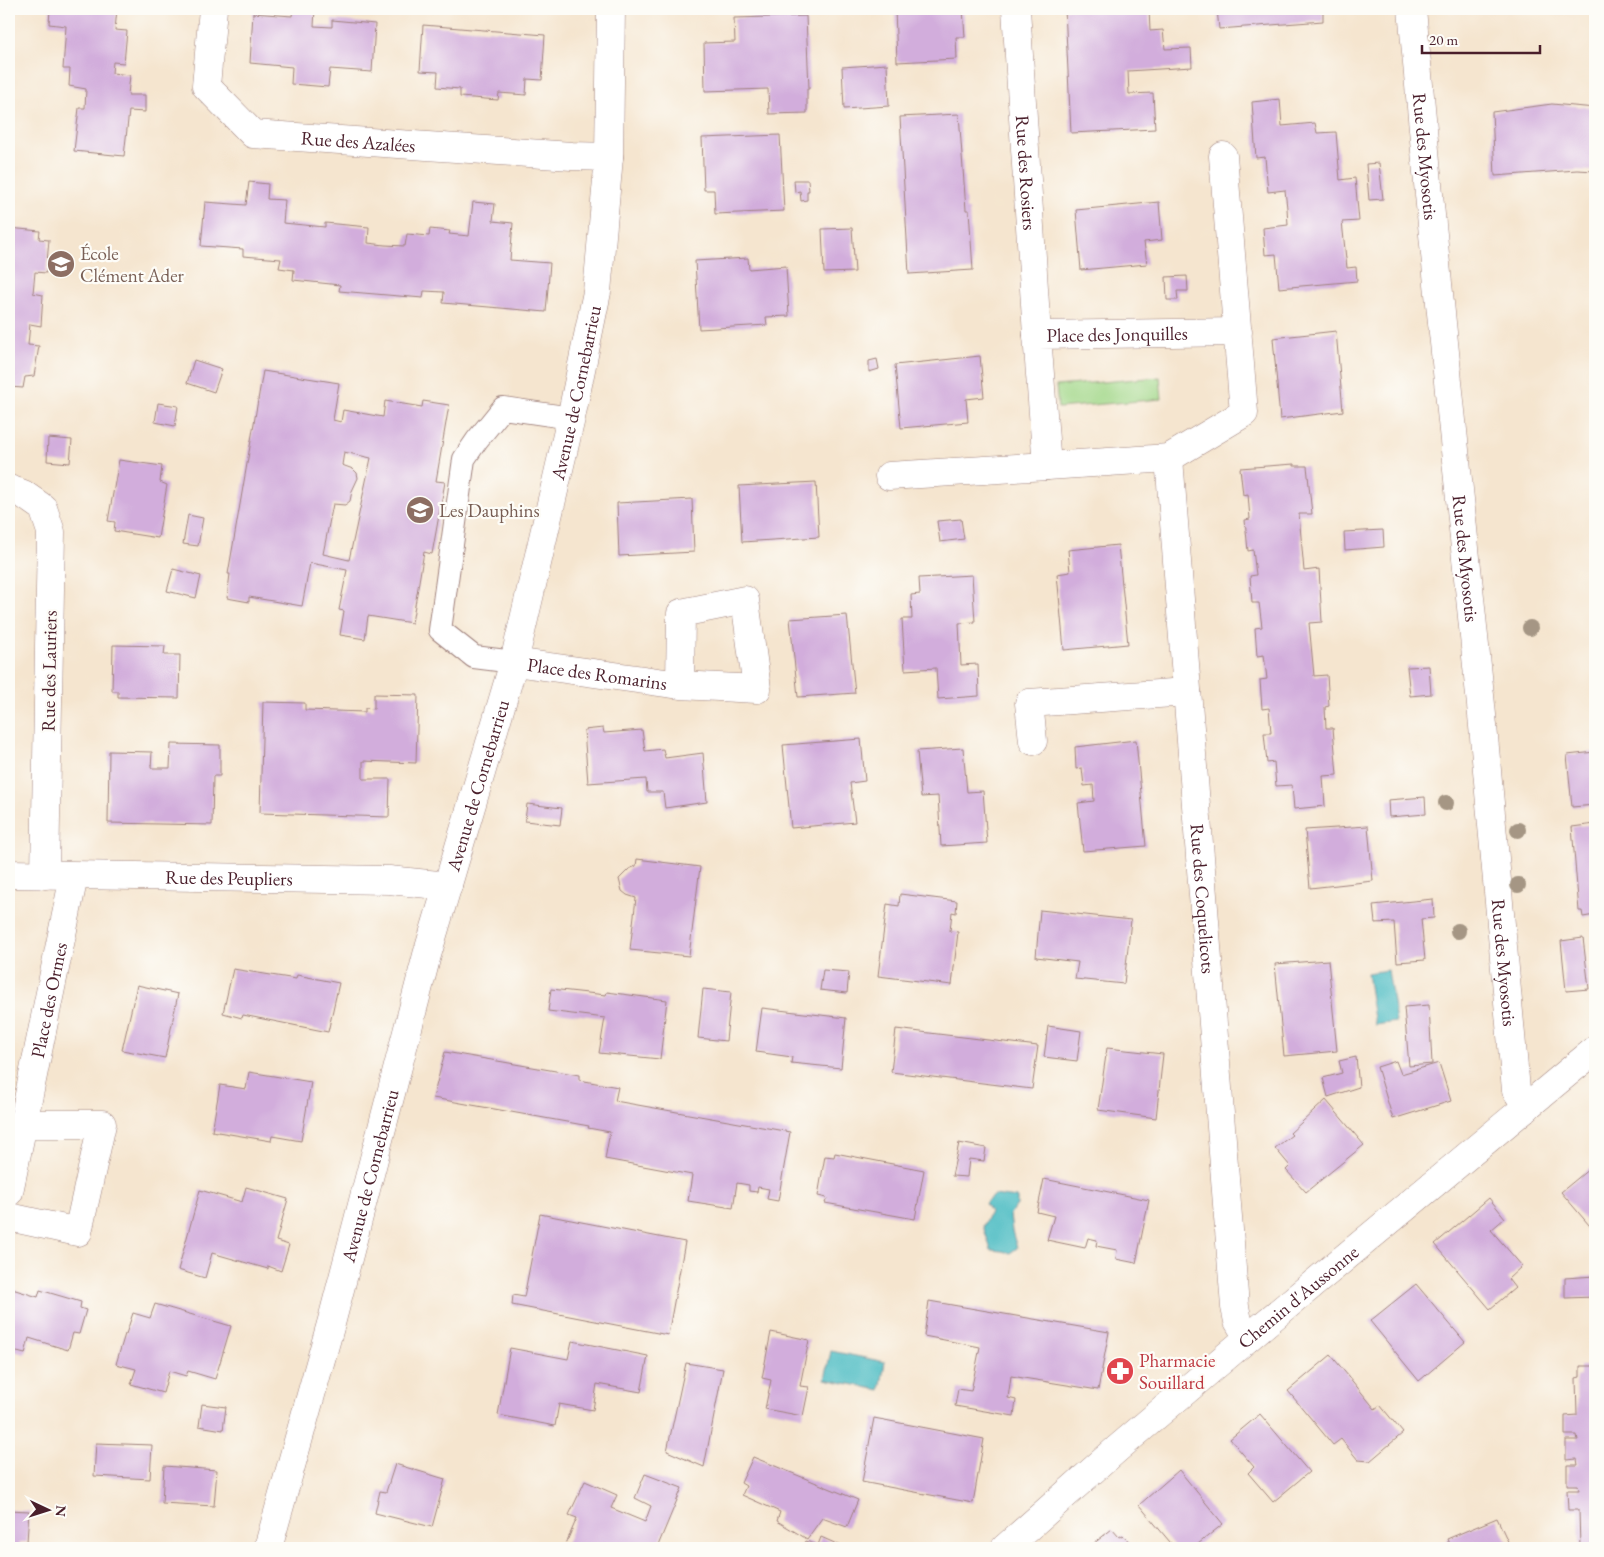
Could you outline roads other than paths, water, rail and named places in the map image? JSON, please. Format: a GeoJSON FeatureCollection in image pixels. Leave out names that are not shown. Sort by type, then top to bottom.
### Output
{"type":"FeatureCollection","features":[{"type":"Feature","properties":{"kind":"street","name":"Rue des Azalées"},"geometry":{"type":"LineString","coordinates":[[213,9],[206,86],[253,134],[572,156],[609,156]]}},
{"type":"Feature","properties":{"kind":"street","name":"Avenue de Cornebarrieu"},"geometry":{"type":"LineString","coordinates":[[268,1548],[332,1320],[427,956],[514,662],[571,418],[596,292],[609,156],[611,9]]}},
{"type":"Feature","properties":{"kind":"street","name":"Rue des Rosiers"},"geometry":{"type":"LineString","coordinates":[[1016,9],[1037,335]]}},
{"type":"Feature","properties":{"kind":"street","name":"Rue des Myosotis"},"geometry":{"type":"LineString","coordinates":[[1412,9],[1482,715],[1516,1090],[1528,1107]]}},
{"type":"Feature","properties":{"kind":"street"},"geometry":{"type":"LineString","coordinates":[[889,476],[1169,458],[1244,412],[1223,156]]}},
{"type":"Feature","properties":{"kind":"street","name":"Place des Jonquilles"},"geometry":{"type":"LineString","coordinates":[[1046,466],[1037,335],[1238,332]]}},
{"type":"Feature","properties":{"kind":"street","name":"Rue des Coquelicots"},"geometry":{"type":"LineString","coordinates":[[1169,458],[1235,1307],[1238,1321],[1248,1338]]}},
{"type":"Feature","properties":{"kind":"street","name":"Rue des Lauriers"},"geometry":{"type":"LineString","coordinates":[[9,489],[23,494],[43,508],[51,532],[45,875]]}},
{"type":"Feature","properties":{"kind":"street","name":"Place des Romarins"},"geometry":{"type":"LineString","coordinates":[[514,662],[680,685]]}},
{"type":"Feature","properties":{"kind":"street"},"geometry":{"type":"LineString","coordinates":[[1033,741],[1029,703],[1187,692]]}},
{"type":"Feature","properties":{"kind":"street","name":"Rue des Peupliers"},"geometry":{"type":"LineString","coordinates":[[9,874],[389,880],[448,886]]}},
{"type":"Feature","properties":{"kind":"street","name":"Place des Ormes"},"geometry":{"type":"LineString","coordinates":[[9,1192],[74,876]]}},
{"type":"Feature","properties":{"kind":"street","name":"Chemin d'Aussonne"},"geometry":{"type":"LineString","coordinates":[[1005,1548],[1117,1449],[1248,1338],[1595,1050]]}},
{"type":"Feature","properties":{"kind":"street"},"geometry":{"type":"LineString","coordinates":[[9,1217],[78,1232],[102,1124],[24,1124]]}},
{"type":"Feature","properties":{"kind":"lane"},"geometry":{"type":"LineString","coordinates":[[514,662],[474,657],[440,630],[464,459],[503,408],[571,418]]}},
{"type":"Feature","properties":{"kind":"water"},"geometry":{"type":"Polygon","coordinates":[[[1388,970],[1396,1022],[1375,1025],[1367,973],[1388,970]]]}},
{"type":"Feature","properties":{"kind":"water"},"geometry":{"type":"Polygon","coordinates":[[[994,1195],[1017,1198],[1017,1205],[1010,1214],[1017,1248],[1010,1253],[991,1250],[983,1226],[990,1212],[985,1203],[994,1195]]]}},
{"type":"Feature","properties":{"kind":"water"},"geometry":{"type":"Polygon","coordinates":[[[831,1351],[885,1362],[880,1390],[825,1379],[831,1351]]]}},
{"type":"Feature","properties":{"kind":"place","name":"École Clément Ader"},"geometry":{"type":"Point","coordinates":[61,264]}},
{"type":"Feature","properties":{"kind":"place","name":"Les Dauphins"},"geometry":{"type":"Point","coordinates":[420,510]}},
{"type":"Feature","properties":{"kind":"place","name":"Pharmacie Souillard"},"geometry":{"type":"Point","coordinates":[1120,1371]}}]}
